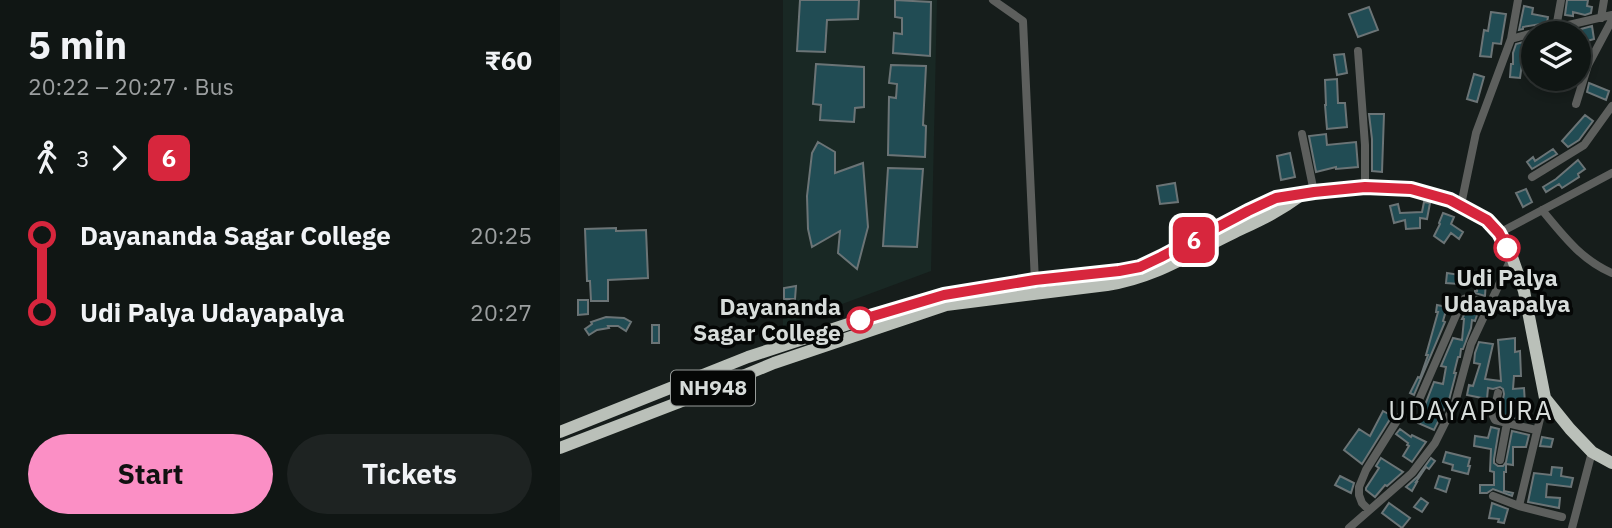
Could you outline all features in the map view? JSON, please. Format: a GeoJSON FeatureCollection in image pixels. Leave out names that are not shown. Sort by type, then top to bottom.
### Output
{"type":"FeatureCollection","features":[{"type":"Feature","properties":{"kind":"highway","name":"NH948"},"geometry":{"type":"LineString","coordinates":[[560,432],[748,357],[944,295],[1036,286],[1125,282],[1149,275],[1164,262],[1280,210],[1309,193],[1365,187],[1411,189],[1450,200],[1487,220],[1499,233],[1512,257],[1524,291],[1545,398],[1592,452],[1612,463]]}},
{"type":"Feature","properties":{"kind":"highway","name":"NH948"},"geometry":{"type":"LineString","coordinates":[[560,448],[774,363],[946,305],[1036,286]]}},
{"type":"Feature","properties":{"kind":"highway"},"geometry":{"type":"LineString","coordinates":[[647,398],[653,412]]}},
{"type":"Feature","properties":{"kind":"street"},"geometry":{"type":"LineString","coordinates":[[993,0],[1023,21],[1036,286]]}},
{"type":"Feature","properties":{"kind":"street"},"geometry":{"type":"LineString","coordinates":[[1461,205],[1476,133],[1511,38],[1518,0]]}},
{"type":"Feature","properties":{"kind":"street"},"geometry":{"type":"LineString","coordinates":[[1557,21],[1561,0]]}},
{"type":"Feature","properties":{"kind":"street"},"geometry":{"type":"LineString","coordinates":[[1601,18],[1604,0]]}},
{"type":"Feature","properties":{"kind":"street"},"geometry":{"type":"LineString","coordinates":[[1588,21],[1612,17]]}},
{"type":"Feature","properties":{"kind":"street"},"geometry":{"type":"LineString","coordinates":[[1576,104],[1587,65],[1612,17]]}},
{"type":"Feature","properties":{"kind":"street"},"geometry":{"type":"LineString","coordinates":[[1511,38],[1521,36]]}},
{"type":"Feature","properties":{"kind":"street"},"geometry":{"type":"LineString","coordinates":[[1358,51],[1365,145],[1365,187]]}},
{"type":"Feature","properties":{"kind":"street"},"geometry":{"type":"LineString","coordinates":[[1532,177],[1584,145],[1612,106]]}},
{"type":"Feature","properties":{"kind":"street"},"geometry":{"type":"LineString","coordinates":[[1301,134],[1309,193]]}},
{"type":"Feature","properties":{"kind":"street"},"geometry":{"type":"LineString","coordinates":[[1499,233],[1612,173]]}},
{"type":"Feature","properties":{"kind":"street"},"geometry":{"type":"LineString","coordinates":[[1542,210],[1576,250],[1612,273]]}},
{"type":"Feature","properties":{"kind":"street"},"geometry":{"type":"LineString","coordinates":[[1349,528],[1412,473],[1435,443],[1455,403],[1471,344],[1512,257]]}},
{"type":"Feature","properties":{"kind":"street"},"geometry":{"type":"LineString","coordinates":[[1370,510],[1362,503],[1359,487],[1398,419],[1419,400],[1464,299],[1490,304]]}},
{"type":"Feature","properties":{"kind":"street"},"geometry":{"type":"LineString","coordinates":[[1498,393],[1493,416],[1495,421],[1536,430]]}},
{"type":"Feature","properties":{"kind":"street"},"geometry":{"type":"LineString","coordinates":[[1519,506],[1545,398]]}},
{"type":"Feature","properties":{"kind":"street"},"geometry":{"type":"LineString","coordinates":[[1500,460],[1507,423]]}},
{"type":"Feature","properties":{"kind":"street"},"geometry":{"type":"LineString","coordinates":[[1572,528],[1592,452]]}},
{"type":"Feature","properties":{"kind":"street"},"geometry":{"type":"LineString","coordinates":[[1493,496],[1562,517]]}},
{"type":"Feature","properties":{"kind":"shaded area"},"geometry":{"type":"Polygon","coordinates":[[[783,0],[937,0],[931,271],[783,326],[783,0]]]}},
{"type":"Feature","properties":{"kind":"building"},"geometry":{"type":"Polygon","coordinates":[[[800,0],[859,0],[858,19],[827,20],[825,52],[797,51],[800,0]]]}},
{"type":"Feature","properties":{"kind":"building"},"geometry":{"type":"Polygon","coordinates":[[[895,0],[931,2],[930,56],[893,53],[894,33],[902,34],[902,18],[895,17],[895,0]]]}},
{"type":"Feature","properties":{"kind":"building"},"geometry":{"type":"Polygon","coordinates":[[[1567,0],[1588,0],[1587,6],[1592,7],[1591,13],[1585,15],[1573,12],[1573,16],[1565,15],[1567,0]]]}},
{"type":"Feature","properties":{"kind":"building"},"geometry":{"type":"Polygon","coordinates":[[[1524,6],[1533,8],[1532,14],[1548,17],[1547,21],[1521,21],[1519,30],[1524,6]]]}},
{"type":"Feature","properties":{"kind":"building"},"geometry":{"type":"Polygon","coordinates":[[[1369,7],[1378,30],[1358,37],[1349,14],[1369,7]]]}},
{"type":"Feature","properties":{"kind":"building"},"geometry":{"type":"Polygon","coordinates":[[[1491,12],[1506,14],[1501,44],[1493,43],[1491,57],[1480,56],[1484,30],[1488,31],[1491,12]]]}},
{"type":"Feature","properties":{"kind":"building"},"geometry":{"type":"Polygon","coordinates":[[[1521,43],[1520,78],[1510,77],[1516,44],[1521,43]]]}},
{"type":"Feature","properties":{"kind":"building"},"geometry":{"type":"Polygon","coordinates":[[[1344,54],[1347,73],[1337,75],[1334,55],[1344,54]]]}},
{"type":"Feature","properties":{"kind":"building"},"geometry":{"type":"Polygon","coordinates":[[[816,64],[864,67],[864,107],[855,108],[854,122],[820,120],[821,105],[813,104],[816,64]]]}},
{"type":"Feature","properties":{"kind":"building"},"geometry":{"type":"Polygon","coordinates":[[[891,65],[926,66],[923,125],[926,126],[925,157],[888,155],[889,97],[896,98],[897,84],[889,83],[891,65]]]}},
{"type":"Feature","properties":{"kind":"building"},"geometry":{"type":"Polygon","coordinates":[[[1474,74],[1484,77],[1477,102],[1467,99],[1474,74]]]}},
{"type":"Feature","properties":{"kind":"building"},"geometry":{"type":"Polygon","coordinates":[[[1337,79],[1338,103],[1345,103],[1347,127],[1327,129],[1325,80],[1337,79]]]}},
{"type":"Feature","properties":{"kind":"building"},"geometry":{"type":"Polygon","coordinates":[[[1591,84],[1609,91],[1606,100],[1587,92],[1591,91],[1591,84]]]}},
{"type":"Feature","properties":{"kind":"building"},"geometry":{"type":"Polygon","coordinates":[[[1369,114],[1384,114],[1382,172],[1372,171],[1369,114]]]}},
{"type":"Feature","properties":{"kind":"building"},"geometry":{"type":"Polygon","coordinates":[[[1585,115],[1593,121],[1579,140],[1568,147],[1562,141],[1585,115]]]}},
{"type":"Feature","properties":{"kind":"building"},"geometry":{"type":"Polygon","coordinates":[[[1326,134],[1327,145],[1356,142],[1358,167],[1336,167],[1316,172],[1309,136],[1326,134]]]}},
{"type":"Feature","properties":{"kind":"building"},"geometry":{"type":"Polygon","coordinates":[[[818,142],[835,152],[835,173],[863,163],[868,227],[857,269],[838,253],[840,231],[812,247],[808,229],[807,196],[812,153],[818,142]]]}},
{"type":"Feature","properties":{"kind":"building"},"geometry":{"type":"Polygon","coordinates":[[[1553,149],[1557,154],[1532,169],[1527,162],[1533,157],[1535,161],[1553,149]]]}},
{"type":"Feature","properties":{"kind":"building"},"geometry":{"type":"Polygon","coordinates":[[[1290,153],[1295,177],[1281,180],[1277,156],[1290,153]]]}},
{"type":"Feature","properties":{"kind":"building"},"geometry":{"type":"Polygon","coordinates":[[[1578,160],[1585,169],[1578,174],[1579,177],[1562,188],[1559,184],[1546,192],[1543,187],[1578,160]]]}},
{"type":"Feature","properties":{"kind":"building"},"geometry":{"type":"Polygon","coordinates":[[[888,168],[923,169],[917,247],[883,246],[888,168]]]}},
{"type":"Feature","properties":{"kind":"building"},"geometry":{"type":"Polygon","coordinates":[[[1175,183],[1178,202],[1160,204],[1157,186],[1175,183]]]}},
{"type":"Feature","properties":{"kind":"building"},"geometry":{"type":"Polygon","coordinates":[[[1526,189],[1532,202],[1523,207],[1516,193],[1526,189]]]}},
{"type":"Feature","properties":{"kind":"building"},"geometry":{"type":"Polygon","coordinates":[[[1424,202],[1430,203],[1427,219],[1420,218],[1420,228],[1406,229],[1405,220],[1394,223],[1390,206],[1398,204],[1400,213],[1422,212],[1424,202]]]}},
{"type":"Feature","properties":{"kind":"building"},"geometry":{"type":"Polygon","coordinates":[[[1443,213],[1454,217],[1451,224],[1463,232],[1459,239],[1451,233],[1444,243],[1434,236],[1443,213]]]}},
{"type":"Feature","properties":{"kind":"building"},"geometry":{"type":"Polygon","coordinates":[[[616,228],[616,231],[646,230],[648,278],[608,280],[608,301],[591,301],[590,281],[587,281],[585,229],[616,228]]]}},
{"type":"Feature","properties":{"kind":"building"},"geometry":{"type":"Polygon","coordinates":[[[1447,273],[1460,275],[1459,284],[1446,283],[1447,273]]]}},
{"type":"Feature","properties":{"kind":"building"},"geometry":{"type":"Polygon","coordinates":[[[1478,279],[1486,280],[1485,296],[1475,293],[1478,279]]]}},
{"type":"Feature","properties":{"kind":"building"},"geometry":{"type":"Polygon","coordinates":[[[796,286],[795,299],[784,299],[784,288],[796,286]]]}},
{"type":"Feature","properties":{"kind":"building"},"geometry":{"type":"Polygon","coordinates":[[[578,300],[588,300],[588,314],[578,315],[578,300]]]}},
{"type":"Feature","properties":{"kind":"building"},"geometry":{"type":"Polygon","coordinates":[[[1437,305],[1447,307],[1443,321],[1445,322],[1414,395],[1410,393],[1418,377],[1420,378],[1428,355],[1438,312],[1437,305]]]}},
{"type":"Feature","properties":{"kind":"building"},"geometry":{"type":"Polygon","coordinates":[[[1468,305],[1475,307],[1474,311],[1478,312],[1475,321],[1472,320],[1458,357],[1449,400],[1434,430],[1418,423],[1434,382],[1443,384],[1446,367],[1441,366],[1453,338],[1462,340],[1462,319],[1468,305]]]}},
{"type":"Feature","properties":{"kind":"building"},"geometry":{"type":"Polygon","coordinates":[[[606,317],[624,318],[631,322],[626,331],[618,326],[608,326],[609,328],[589,335],[585,329],[591,322],[606,317]]]}},
{"type":"Feature","properties":{"kind":"building"},"geometry":{"type":"Polygon","coordinates":[[[652,325],[659,325],[659,343],[652,343],[652,325]]]}},
{"type":"Feature","properties":{"kind":"building"},"geometry":{"type":"Polygon","coordinates":[[[1515,338],[1515,352],[1520,351],[1521,376],[1514,376],[1513,389],[1524,388],[1525,404],[1532,405],[1531,411],[1524,410],[1522,420],[1500,414],[1504,394],[1500,387],[1488,388],[1487,399],[1467,395],[1480,364],[1474,363],[1479,342],[1493,344],[1485,379],[1501,381],[1498,340],[1515,338]]]}},
{"type":"Feature","properties":{"kind":"building"},"geometry":{"type":"Polygon","coordinates":[[[1383,411],[1392,416],[1362,464],[1344,450],[1359,429],[1370,436],[1383,411]]]}},
{"type":"Feature","properties":{"kind":"building"},"geometry":{"type":"Polygon","coordinates":[[[1491,427],[1499,429],[1494,459],[1498,466],[1503,466],[1506,462],[1512,431],[1529,435],[1526,447],[1513,447],[1513,465],[1506,464],[1504,491],[1513,493],[1512,496],[1493,489],[1480,493],[1480,485],[1494,485],[1494,472],[1490,471],[1491,449],[1474,446],[1475,436],[1488,438],[1491,427]]]}},
{"type":"Feature","properties":{"kind":"building"},"geometry":{"type":"Polygon","coordinates":[[[1400,429],[1411,437],[1412,435],[1426,442],[1412,462],[1403,456],[1409,446],[1396,434],[1400,429]]]}},
{"type":"Feature","properties":{"kind":"building"},"geometry":{"type":"Polygon","coordinates":[[[1542,437],[1553,439],[1551,447],[1540,446],[1542,437]]]}},
{"type":"Feature","properties":{"kind":"building"},"geometry":{"type":"Polygon","coordinates":[[[1446,452],[1470,458],[1468,474],[1452,470],[1453,465],[1443,462],[1446,452]]]}},
{"type":"Feature","properties":{"kind":"building"},"geometry":{"type":"Polygon","coordinates":[[[1381,458],[1403,472],[1385,485],[1375,497],[1366,488],[1379,468],[1376,466],[1381,458]]]}},
{"type":"Feature","properties":{"kind":"building"},"geometry":{"type":"Polygon","coordinates":[[[1431,458],[1435,461],[1429,469],[1426,467],[1412,491],[1406,487],[1417,477],[1431,458]]]}},
{"type":"Feature","properties":{"kind":"building"},"geometry":{"type":"Polygon","coordinates":[[[1552,467],[1562,468],[1561,476],[1573,478],[1571,487],[1547,484],[1546,497],[1560,498],[1559,508],[1528,502],[1534,473],[1551,475],[1552,467]]]}},
{"type":"Feature","properties":{"kind":"building"},"geometry":{"type":"Polygon","coordinates":[[[1340,476],[1354,483],[1351,493],[1335,485],[1340,476]]]}},
{"type":"Feature","properties":{"kind":"building"},"geometry":{"type":"Polygon","coordinates":[[[1439,476],[1450,479],[1446,492],[1435,488],[1439,476]]]}},
{"type":"Feature","properties":{"kind":"building"},"geometry":{"type":"Polygon","coordinates":[[[1421,498],[1428,503],[1422,512],[1414,507],[1421,498]]]}},
{"type":"Feature","properties":{"kind":"building"},"geometry":{"type":"Polygon","coordinates":[[[1389,503],[1410,518],[1402,528],[1382,513],[1389,503]]]}},
{"type":"Feature","properties":{"kind":"building"},"geometry":{"type":"Polygon","coordinates":[[[1492,503],[1508,509],[1504,523],[1498,522],[1499,519],[1489,518],[1492,503]]]}},
{"type":"Feature","properties":{"kind":"bus line","name":"6"},"geometry":{"type":"LineString","coordinates":[[860,320],[944,295],[1140,267],[1276,198],[1314,192],[1365,187],[1411,189],[1450,200],[1487,220],[1499,233],[1507,248]]}},
{"type":"Feature","properties":{"kind":"place","name":"Udi Palya Udayapalya"},"geometry":{"type":"Point","coordinates":[1507,248]}},
{"type":"Feature","properties":{"kind":"place","name":"Dayananda Sagar College"},"geometry":{"type":"Point","coordinates":[860,320]}},
{"type":"Feature","properties":{"kind":"district","name":"UDAYAPURA"},"geometry":{"type":"Point","coordinates":[1471,411]}}]}
